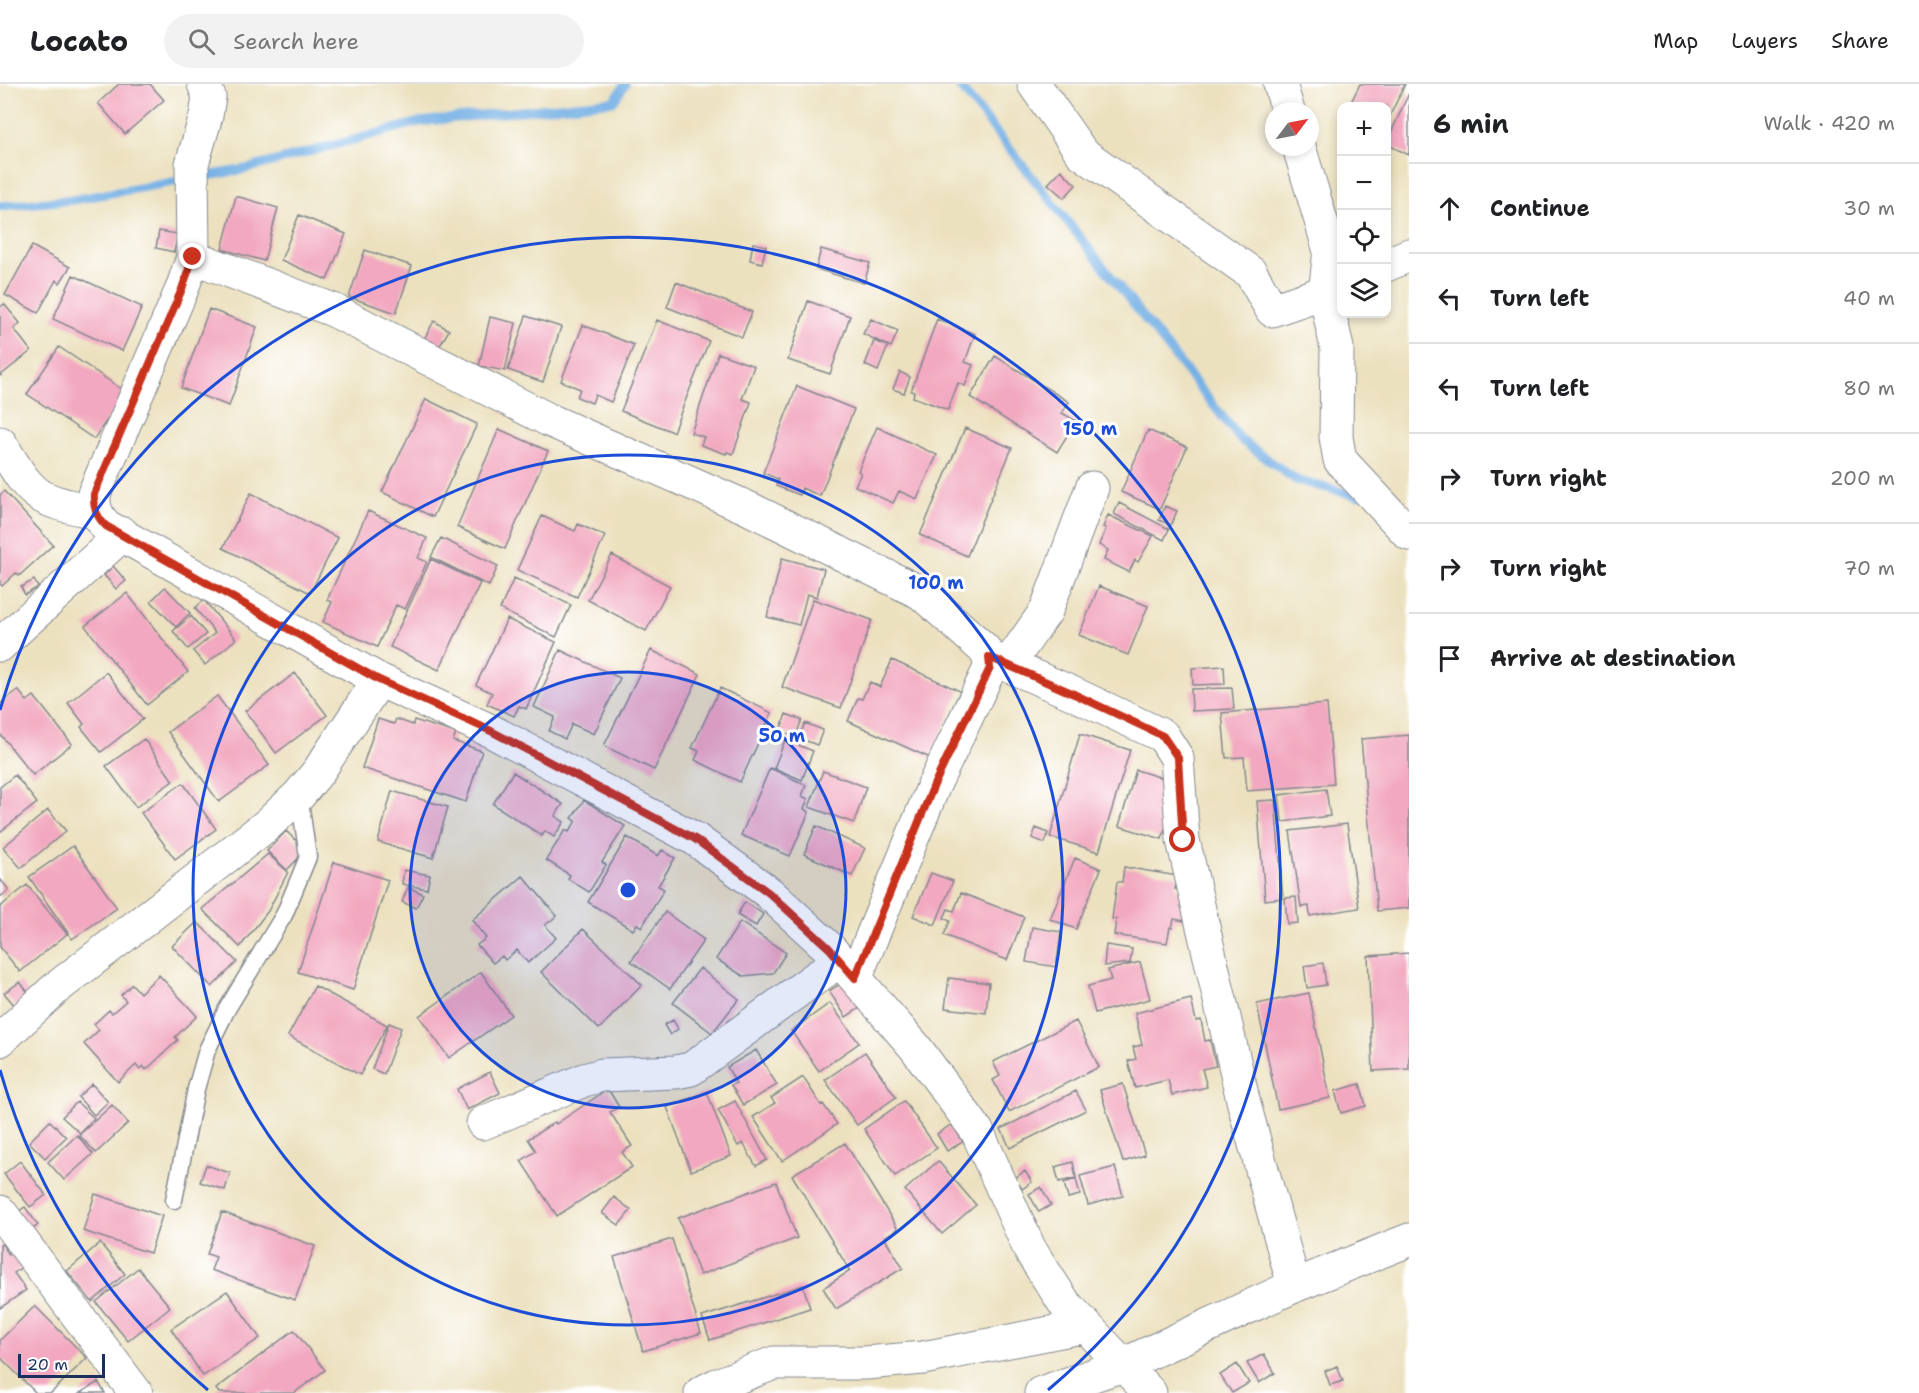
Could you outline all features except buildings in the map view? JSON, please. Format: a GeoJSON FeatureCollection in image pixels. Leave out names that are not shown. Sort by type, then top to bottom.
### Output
{"type":"FeatureCollection","features":[{"type":"Feature","properties":{"kind":"street"},"geometry":{"type":"LineString","coordinates":[[204,84],[209,97],[192,164],[193,257],[182,289],[94,494],[95,512],[106,526],[379,680],[491,731],[695,839],[769,893],[848,969],[915,1047],[977,1131],[1030,1250],[1065,1304],[1150,1393]]}},
{"type":"Feature","properties":{"kind":"street"},"geometry":{"type":"LineString","coordinates":[[1034,84],[1082,153],[1251,273],[1272,310],[1333,289]]}},
{"type":"Feature","properties":{"kind":"street"},"geometry":{"type":"LineString","coordinates":[[1280,84],[1285,102]]}},
{"type":"Feature","properties":{"kind":"street"},"geometry":{"type":"LineString","coordinates":[[1302,156],[1330,251],[1337,348],[1336,437],[1340,460],[1409,534]]}},
{"type":"Feature","properties":{"kind":"street"},"geometry":{"type":"LineString","coordinates":[[1390,264],[1409,255]]}},
{"type":"Feature","properties":{"kind":"street"},"geometry":{"type":"LineString","coordinates":[[193,257],[333,310],[549,420],[748,508],[911,588],[921,593],[964,629],[998,661],[1163,736],[1178,758],[1183,840],[1244,1104],[1294,1286]]}},
{"type":"Feature","properties":{"kind":"street"},"geometry":{"type":"LineString","coordinates":[[0,443],[28,484],[40,495],[64,505],[95,512]]}},
{"type":"Feature","properties":{"kind":"street"},"geometry":{"type":"LineString","coordinates":[[483,1123],[584,1080],[602,1075],[676,1072],[691,1069],[848,969],[990,668],[1046,612],[1092,488]]}},
{"type":"Feature","properties":{"kind":"street"},"geometry":{"type":"LineString","coordinates":[[0,645],[123,534]]}},
{"type":"Feature","properties":{"kind":"street"},"geometry":{"type":"LineString","coordinates":[[0,1041],[55,989],[267,825],[299,795],[318,772],[379,680]]}},
{"type":"Feature","properties":{"kind":"street"},"geometry":{"type":"LineString","coordinates":[[0,1212],[136,1393]]}},
{"type":"Feature","properties":{"kind":"street"},"geometry":{"type":"LineString","coordinates":[[1041,1393],[1123,1365],[1294,1286],[1409,1240]]}},
{"type":"Feature","properties":{"kind":"street"},"geometry":{"type":"LineString","coordinates":[[701,1393],[774,1363],[867,1363],[923,1358],[1086,1326]]}},
{"type":"Feature","properties":{"kind":"lane"},"geometry":{"type":"LineString","coordinates":[[174,1200],[196,1089],[207,1050],[226,1010],[284,915],[308,857],[299,795]]}},
{"type":"Feature","properties":{"kind":"waterway"},"geometry":{"type":"LineString","coordinates":[[0,206],[72,200],[246,169],[419,122],[614,101],[625,84]]}},
{"type":"Feature","properties":{"kind":"waterway"},"geometry":{"type":"LineString","coordinates":[[958,84],[1241,440],[1296,480],[1358,496]]}},
{"type":"Feature","properties":{"kind":"route"},"geometry":{"type":"LineString","coordinates":[[193,257],[182,289],[94,494],[95,512],[106,526],[379,680],[491,731],[695,839],[769,893],[829,948],[855,978],[934,785],[990,668],[989,657],[1163,736],[1178,758],[1183,840]]}}]}
